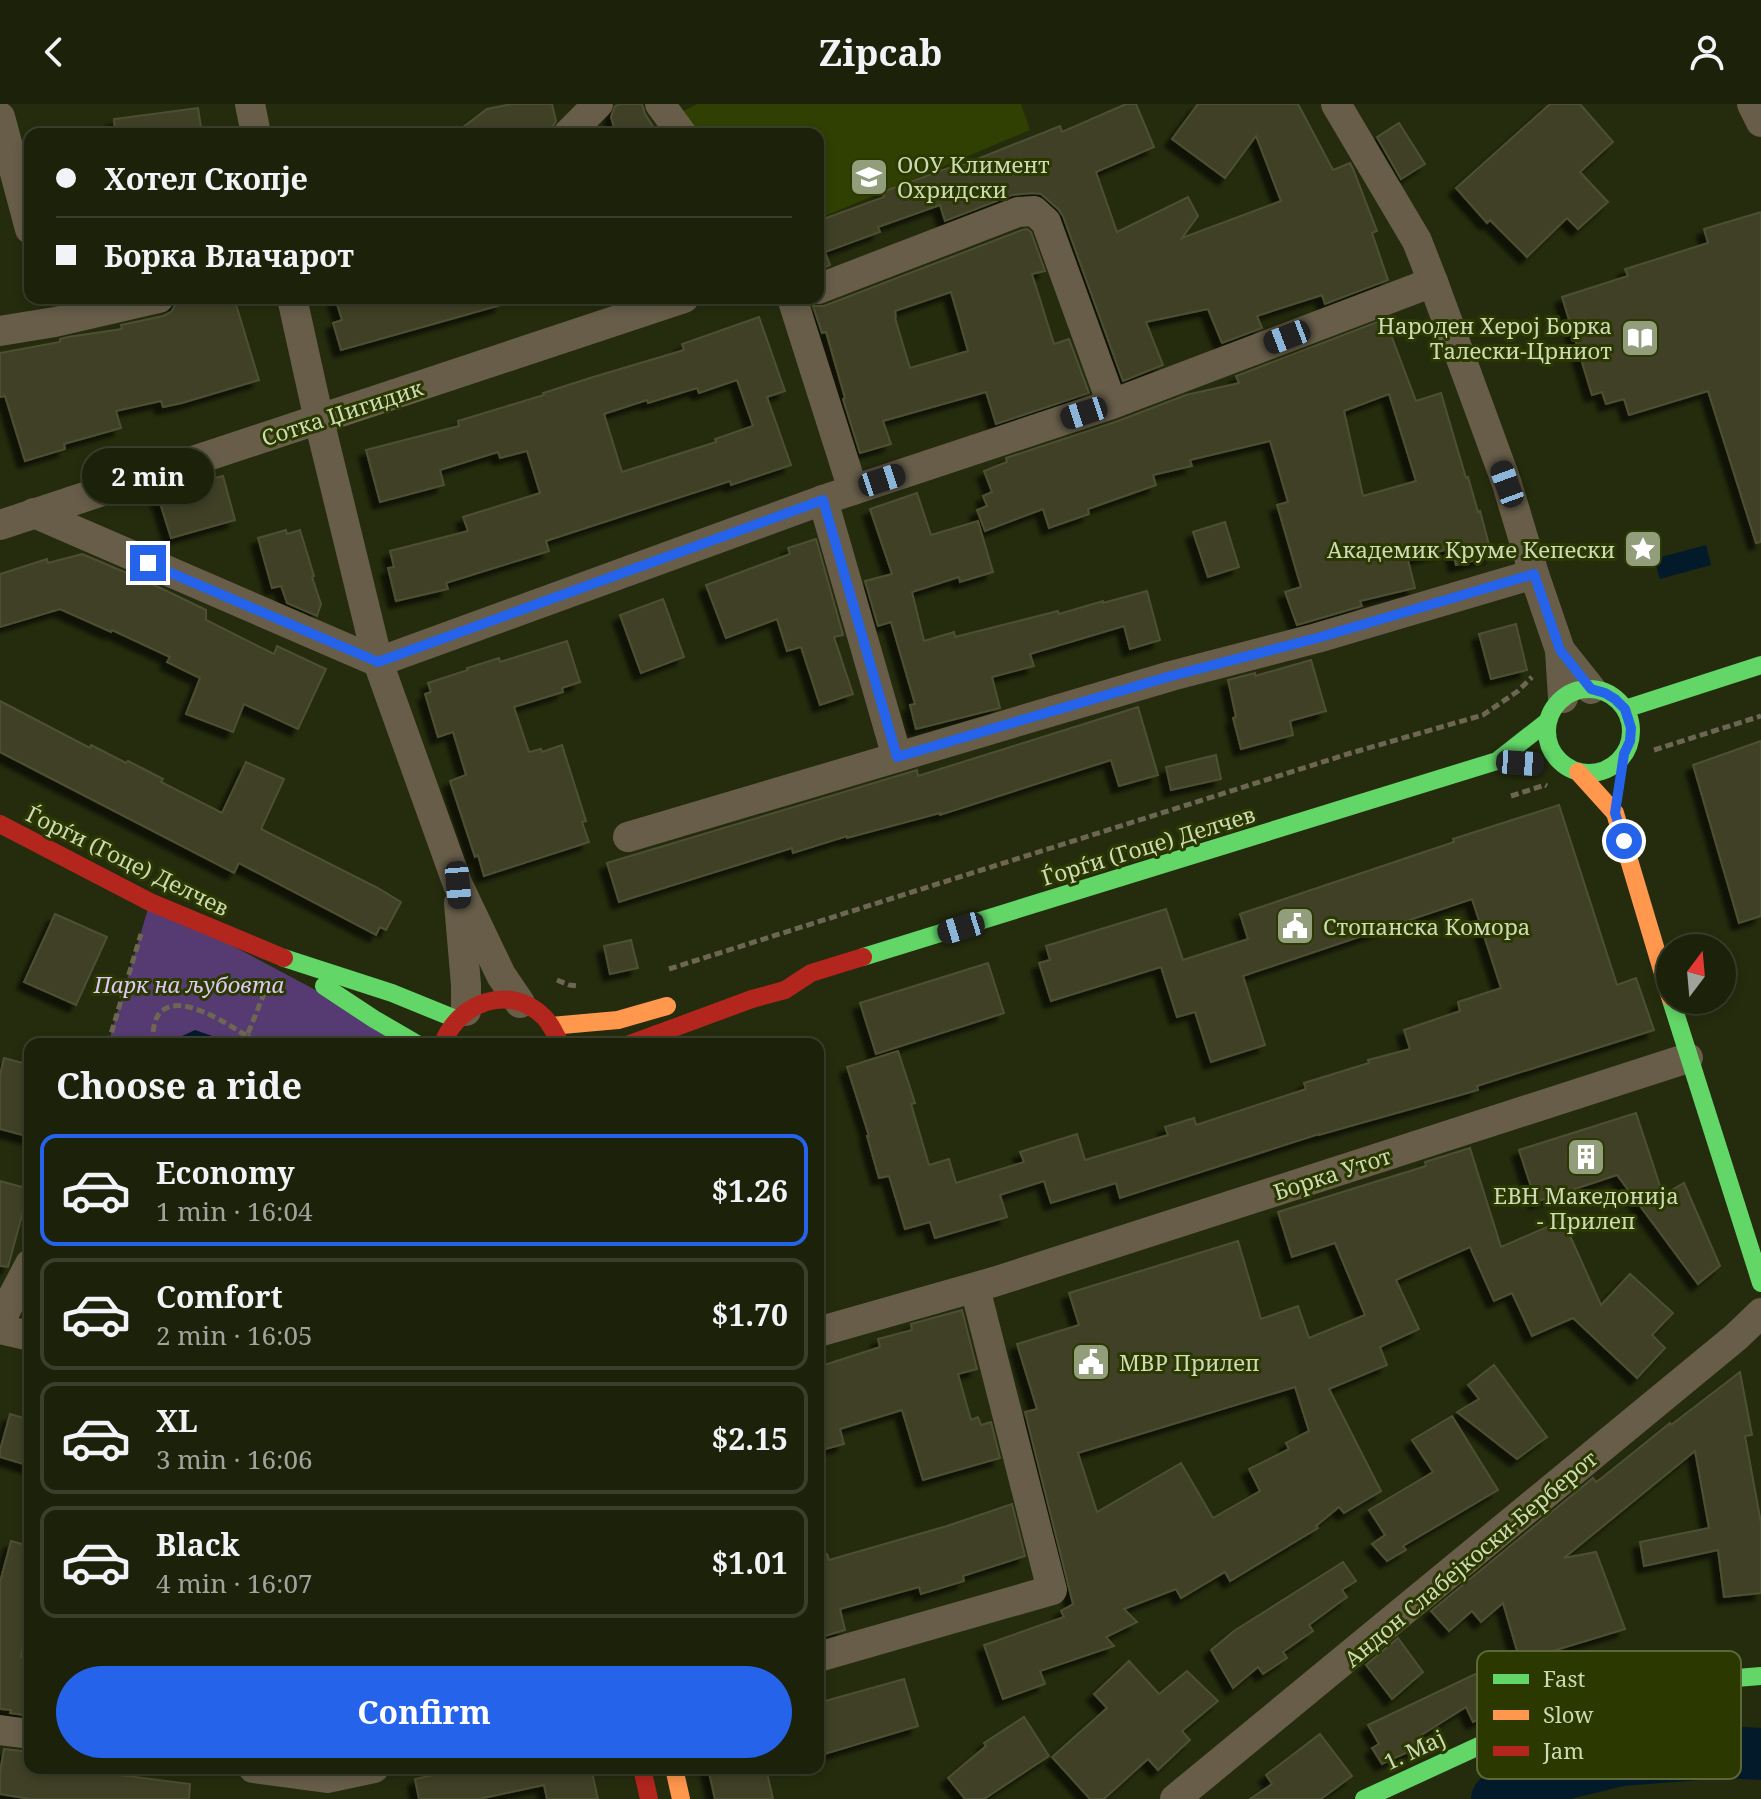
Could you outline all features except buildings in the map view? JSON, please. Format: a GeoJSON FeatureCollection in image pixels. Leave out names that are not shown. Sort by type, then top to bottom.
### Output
{"type":"FeatureCollection","features":[{"type":"Feature","properties":{"kind":"main road"},"geometry":{"type":"LineString","coordinates":[[1625,709],[1761,665]]}},
{"type":"Feature","properties":{"kind":"main road"},"geometry":{"type":"LineString","coordinates":[[1615,813],[1572,769],[1556,758],[1547,733],[1567,703],[1605,693],[1625,709],[1637,726],[1624,754],[1615,813],[1656,951]]}},
{"type":"Feature","properties":{"kind":"main road","name":"Ѓорѓи (Гоце) Делчев"},"geometry":{"type":"LineString","coordinates":[[747,982],[778,974],[811,973],[1497,761],[1567,703]]}},
{"type":"Feature","properties":{"kind":"main road"},"geometry":{"type":"LineString","coordinates":[[1572,769],[1591,773],[1604,770],[1624,754]]}},
{"type":"Feature","properties":{"kind":"main road","name":"Ѓорѓи (Гоце) Делчев"},"geometry":{"type":"LineString","coordinates":[[1497,761],[1572,769]]}},
{"type":"Feature","properties":{"kind":"main road","name":"Ѓорѓи (Гоце) Делчев"},"geometry":{"type":"LineString","coordinates":[[0,824],[150,902],[279,956],[461,1015]]}},
{"type":"Feature","properties":{"kind":"main road","name":"Ѓорѓи (Гоце) Делчев"},"geometry":{"type":"LineString","coordinates":[[279,956],[407,1038]]}},
{"type":"Feature","properties":{"kind":"main road","name":"Ѓорѓи (Гоце) Делчев"},"geometry":{"type":"LineString","coordinates":[[646,1038],[785,990],[811,973]]}},
{"type":"Feature","properties":{"kind":"main road"},"geometry":{"type":"LineString","coordinates":[[551,1026],[618,1020],[689,999]]}},
{"type":"Feature","properties":{"kind":"main road"},"geometry":{"type":"LineString","coordinates":[[445,1038],[461,1015],[493,1000],[520,1003],[543,1016],[557,1038]]}},
{"type":"Feature","properties":{"kind":"main road"},"geometry":{"type":"LineString","coordinates":[[1675,1014],[1761,1283]]}},
{"type":"Feature","properties":{"kind":"main road","name":"1. Мај"},"geometry":{"type":"LineString","coordinates":[[1741,1678],[1761,1676]]}},
{"type":"Feature","properties":{"kind":"main road","name":"1. Мај"},"geometry":{"type":"LineString","coordinates":[[1364,1799],[1477,1747]]}},
{"type":"Feature","properties":{"kind":"main road"},"geometry":{"type":"LineString","coordinates":[[643,1774],[649,1799]]}},
{"type":"Feature","properties":{"kind":"main road"},"geometry":{"type":"LineString","coordinates":[[675,1774],[681,1799]]}},
{"type":"Feature","properties":{"kind":"street"},"geometry":{"type":"LineString","coordinates":[[250,104],[255,128]]}},
{"type":"Feature","properties":{"kind":"street"},"geometry":{"type":"LineString","coordinates":[[574,128],[598,104]]}},
{"type":"Feature","properties":{"kind":"street"},"geometry":{"type":"LineString","coordinates":[[660,104],[678,128]]}},
{"type":"Feature","properties":{"kind":"street"},"geometry":{"type":"LineString","coordinates":[[1752,104],[1761,122]]}},
{"type":"Feature","properties":{"kind":"street"},"geometry":{"type":"LineString","coordinates":[[1344,108],[1417,241],[1433,282],[1507,484],[1560,650],[1567,703]]}},
{"type":"Feature","properties":{"kind":"street"},"geometry":{"type":"LineString","coordinates":[[0,117],[24,207]]}},
{"type":"Feature","properties":{"kind":"street"},"geometry":{"type":"LineString","coordinates":[[824,287],[1018,212],[1034,211],[1046,222],[1112,404]]}},
{"type":"Feature","properties":{"kind":"street"},"geometry":{"type":"LineString","coordinates":[[34,513],[378,662],[823,500],[1112,404],[1433,282]]}},
{"type":"Feature","properties":{"kind":"street"},"geometry":{"type":"LineString","coordinates":[[0,331],[52,310],[106,304]]}},
{"type":"Feature","properties":{"kind":"street"},"geometry":{"type":"LineString","coordinates":[[293,304],[378,662],[458,885],[501,975],[520,1003]]}},
{"type":"Feature","properties":{"kind":"street","name":"Сотка Џигидик"},"geometry":{"type":"LineString","coordinates":[[0,525],[666,304]]}},
{"type":"Feature","properties":{"kind":"street"},"geometry":{"type":"LineString","coordinates":[[795,304],[853,490]]}},
{"type":"Feature","properties":{"kind":"street"},"geometry":{"type":"LineString","coordinates":[[823,500],[897,757]]}},
{"type":"Feature","properties":{"kind":"street"},"geometry":{"type":"LineString","coordinates":[[628,837],[1171,676],[1317,638],[1534,574]]}},
{"type":"Feature","properties":{"kind":"street"},"geometry":{"type":"LineString","coordinates":[[458,885],[466,985],[461,1015]]}},
{"type":"Feature","properties":{"kind":"street","name":"Борка Утот"},"geometry":{"type":"LineString","coordinates":[[824,1330],[975,1288],[1688,1058]]}},
{"type":"Feature","properties":{"kind":"street"},"geometry":{"type":"LineString","coordinates":[[0,1321],[24,1275]]}},
{"type":"Feature","properties":{"kind":"street"},"geometry":{"type":"LineString","coordinates":[[824,1655],[1052,1590],[975,1288]]}},
{"type":"Feature","properties":{"kind":"street","name":"Андон Слабејкоски-Берберот"},"geometry":{"type":"LineString","coordinates":[[1175,1799],[1736,1337],[1761,1313]]}},
{"type":"Feature","properties":{"kind":"street"},"geometry":{"type":"LineString","coordinates":[[0,1329],[24,1335]]}},
{"type":"Feature","properties":{"kind":"street"},"geometry":{"type":"LineString","coordinates":[[0,1730],[24,1733]]}},
{"type":"Feature","properties":{"kind":"street"},"geometry":{"type":"LineString","coordinates":[[297,1774],[327,1778],[346,1774]]}},
{"type":"Feature","properties":{"kind":"path"},"geometry":{"type":"LineString","coordinates":[[669,969],[1351,753],[1483,715],[1518,691],[1560,650]]}},
{"type":"Feature","properties":{"kind":"path"},"geometry":{"type":"LineString","coordinates":[[1654,750],[1761,716]]}},
{"type":"Feature","properties":{"kind":"path"},"geometry":{"type":"LineString","coordinates":[[1507,797],[1545,785],[1559,791]]}},
{"type":"Feature","properties":{"kind":"path"},"geometry":{"type":"LineString","coordinates":[[110,1038],[150,902]]}},
{"type":"Feature","properties":{"kind":"path"},"geometry":{"type":"LineString","coordinates":[[247,1036],[279,956]]}},
{"type":"Feature","properties":{"kind":"path"},"geometry":{"type":"LineString","coordinates":[[545,976],[569,985],[582,986]]}},
{"type":"Feature","properties":{"kind":"path"},"geometry":{"type":"LineString","coordinates":[[153,1038],[156,1018],[164,1010],[177,1005],[203,1011],[250,1038]]}},
{"type":"Feature","properties":{"kind":"shaded area","name":"ООУ Климент Охридски"},"geometry":{"type":"Polygon","coordinates":[[[697,104],[1021,104],[1030,130],[824,216],[824,128],[678,128],[670,118],[697,104]]]}},
{"type":"Feature","properties":{"kind":"green space","name":"Парк на љубовта"},"geometry":{"type":"Polygon","coordinates":[[[150,902],[406,1038],[110,1038],[150,902]]]}},
{"type":"Feature","properties":{"kind":"water"},"geometry":{"type":"Polygon","coordinates":[[[1706,545],[1711,565],[1660,579],[1654,559],[1706,545]]]}},
{"type":"Feature","properties":{"kind":"water"},"geometry":{"type":"Polygon","coordinates":[[[195,1030],[215,1038],[182,1038],[195,1030]]]}},
{"type":"Feature","properties":{"kind":"waterway"},"geometry":{"type":"LineString","coordinates":[[1741,1753],[1761,1754]]}},
{"type":"Feature","properties":{"kind":"waterway"},"geometry":{"type":"LineString","coordinates":[[1497,1799],[1542,1779]]}},
{"type":"Feature","properties":{"kind":"traffic: fast"},"geometry":{"type":"LineString","coordinates":[[1625,709],[1761,665]]}},
{"type":"Feature","properties":{"kind":"traffic: fast"},"geometry":{"type":"LineString","coordinates":[[1589,689],[1612,696],[1624,708],[1631,731],[1624,754],[1612,766],[1589,773],[1566,766],[1554,754],[1547,731],[1554,708],[1566,696],[1589,689]]}},
{"type":"Feature","properties":{"kind":"traffic: fast"},"geometry":{"type":"LineString","coordinates":[[863,957],[1497,761],[1548,721]]}},
{"type":"Feature","properties":{"kind":"traffic: fast"},"geometry":{"type":"LineString","coordinates":[[284,958],[392,993],[456,1019]]}},
{"type":"Feature","properties":{"kind":"traffic: fast"},"geometry":{"type":"LineString","coordinates":[[324,986],[407,1038]]}},
{"type":"Feature","properties":{"kind":"traffic: fast"},"geometry":{"type":"LineString","coordinates":[[1675,1014],[1761,1283]]}},
{"type":"Feature","properties":{"kind":"traffic: fast"},"geometry":{"type":"LineString","coordinates":[[1741,1678],[1761,1676]]}},
{"type":"Feature","properties":{"kind":"traffic: fast"},"geometry":{"type":"LineString","coordinates":[[1364,1799],[1477,1747]]}},
{"type":"Feature","properties":{"kind":"traffic: slow"},"geometry":{"type":"LineString","coordinates":[[1578,772],[1615,813],[1656,950]]}},
{"type":"Feature","properties":{"kind":"traffic: slow"},"geometry":{"type":"LineString","coordinates":[[551,1026],[618,1020],[667,1006]]}},
{"type":"Feature","properties":{"kind":"traffic: slow"},"geometry":{"type":"LineString","coordinates":[[675,1774],[681,1799]]}},
{"type":"Feature","properties":{"kind":"traffic: jam"},"geometry":{"type":"LineString","coordinates":[[0,824],[150,902],[284,958]]}},
{"type":"Feature","properties":{"kind":"traffic: jam"},"geometry":{"type":"LineString","coordinates":[[646,1038],[785,990],[811,973],[863,957]]}},
{"type":"Feature","properties":{"kind":"traffic: jam"},"geometry":{"type":"LineString","coordinates":[[446,1038],[461,1017],[473,1008],[501,999],[531,1007],[547,1020],[557,1038]]}},
{"type":"Feature","properties":{"kind":"traffic: jam"},"geometry":{"type":"LineString","coordinates":[[643,1774],[649,1799]]}},
{"type":"Feature","properties":{"kind":"place","name":"ООУ Климент Охридски"},"geometry":{"type":"Point","coordinates":[869,177]}},
{"type":"Feature","properties":{"kind":"place","name":"Народен Херој Борка Талески-Црниот"},"geometry":{"type":"Point","coordinates":[1640,338]}},
{"type":"Feature","properties":{"kind":"place","name":"Академик Круме Кепески"},"geometry":{"type":"Point","coordinates":[1643,549]}},
{"type":"Feature","properties":{"kind":"place","name":"Стопанска Комора"},"geometry":{"type":"Point","coordinates":[1295,926]}},
{"type":"Feature","properties":{"kind":"place","name":"ЕВН Македонија - Прилеп"},"geometry":{"type":"Point","coordinates":[1586,1157]}},
{"type":"Feature","properties":{"kind":"place","name":"МВР Прилеп"},"geometry":{"type":"Point","coordinates":[1091,1362]}},
{"type":"Feature","properties":{"kind":"route"},"geometry":{"type":"LineString","coordinates":[[148,563],[378,662],[823,500],[897,757],[1534,574],[1560,650],[1591,689],[1605,693],[1625,709],[1631,728],[1630,741],[1624,754],[1615,813],[1624,841]]}}]}
